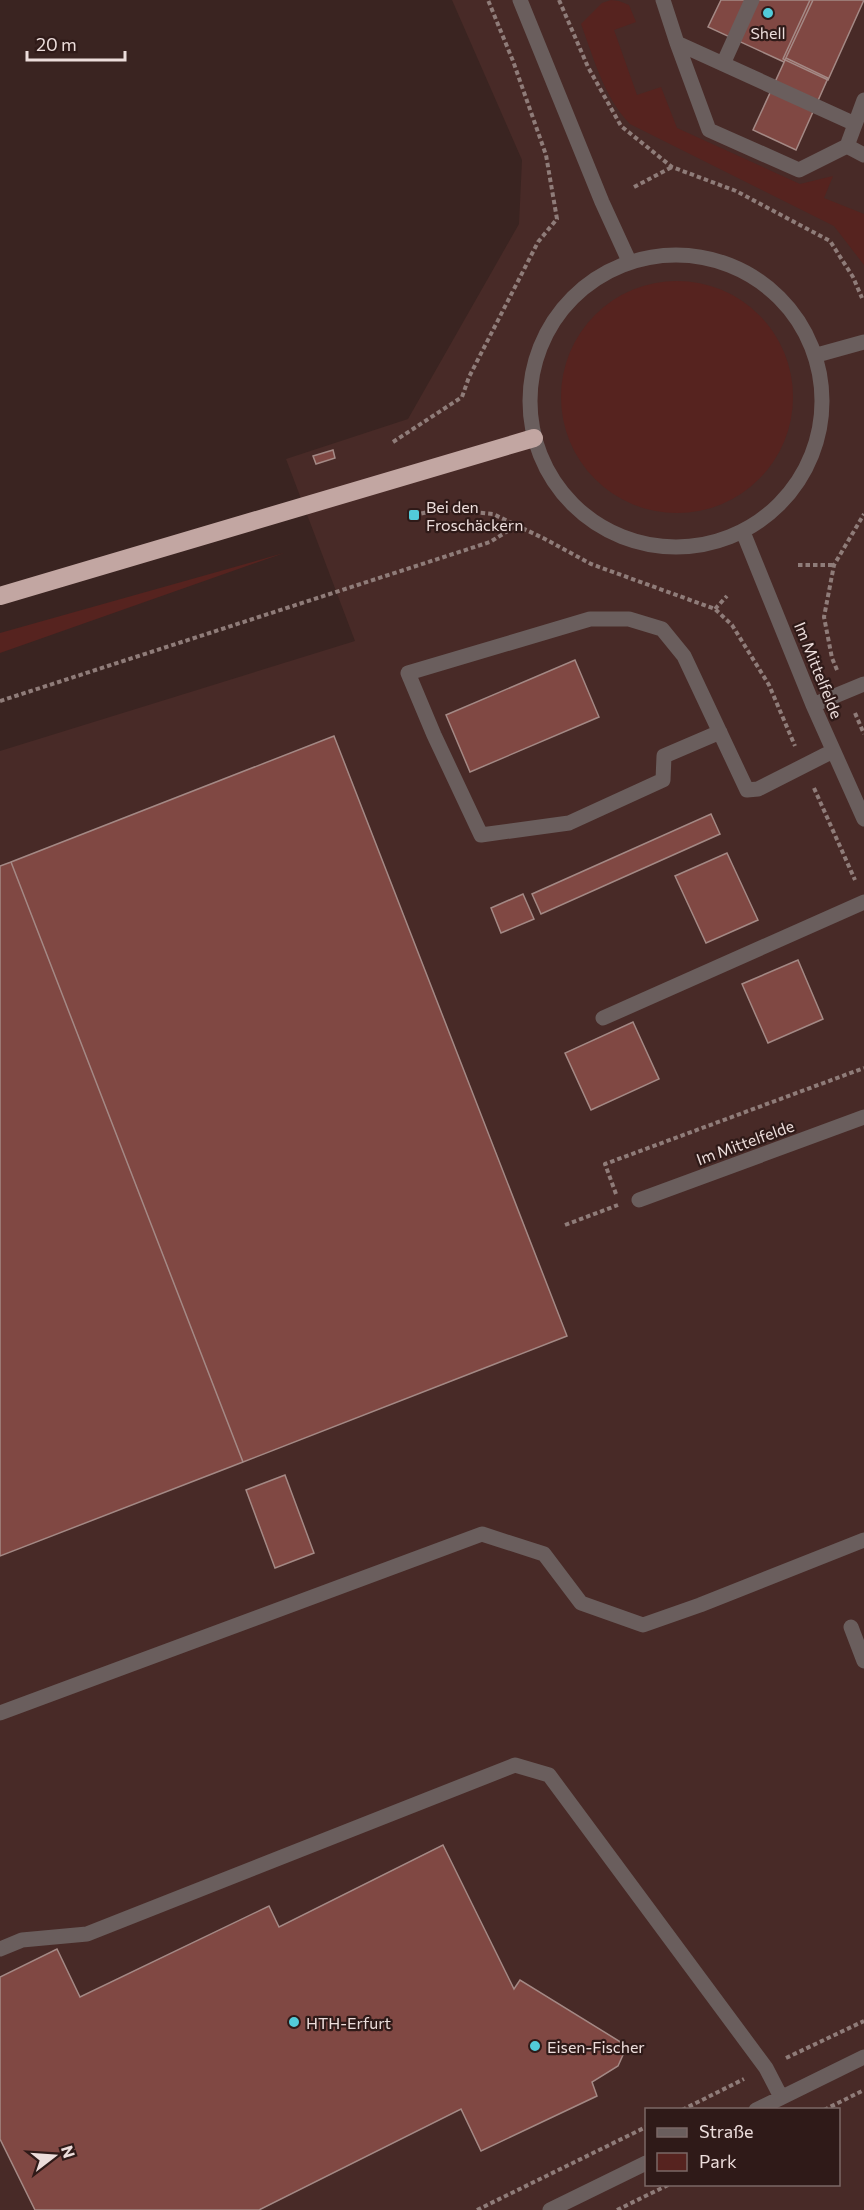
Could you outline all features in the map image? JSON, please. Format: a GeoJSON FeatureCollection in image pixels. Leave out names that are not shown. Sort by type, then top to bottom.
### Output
{"type":"FeatureCollection","features":[{"type":"Feature","properties":{"kind":"highway"},"geometry":{"type":"LineString","coordinates":[[0,596],[534,438]]}},
{"type":"Feature","properties":{"kind":"street"},"geometry":{"type":"LineString","coordinates":[[521,0],[602,202],[629,261]]}},
{"type":"Feature","properties":{"kind":"street"},"geometry":{"type":"LineString","coordinates":[[663,0],[676,43],[710,130],[799,170],[847,146],[864,100]]}},
{"type":"Feature","properties":{"kind":"street"},"geometry":{"type":"LineString","coordinates":[[723,64],[752,0]]}},
{"type":"Feature","properties":{"kind":"street"},"geometry":{"type":"LineString","coordinates":[[676,43],[855,124]]}},
{"type":"Feature","properties":{"kind":"street"},"geometry":{"type":"LineString","coordinates":[[847,146],[864,155]]}},
{"type":"Feature","properties":{"kind":"street"},"geometry":{"type":"LineString","coordinates":[[669,253],[718,259],[762,281],[796,315],[817,355],[823,410],[811,460],[783,502],[743,532],[702,546],[658,547],[617,536],[580,513],[552,480],[534,438],[529,398],[536,355],[555,317],[585,285],[629,261],[669,253]]}},
{"type":"Feature","properties":{"kind":"street"},"geometry":{"type":"LineString","coordinates":[[817,355],[864,342]]}},
{"type":"Feature","properties":{"kind":"street","name":"Im Mittelfelde"},"geometry":{"type":"LineString","coordinates":[[743,532],[813,705],[864,819]]}},
{"type":"Feature","properties":{"kind":"street"},"geometry":{"type":"LineString","coordinates":[[720,732],[664,756],[663,780],[569,823],[481,835],[408,673],[590,619],[629,619],[662,629],[684,656],[720,732],[747,790],[758,789],[833,751]]}},
{"type":"Feature","properties":{"kind":"street"},"geometry":{"type":"LineString","coordinates":[[813,705],[864,684]]}},
{"type":"Feature","properties":{"kind":"street"},"geometry":{"type":"LineString","coordinates":[[603,1018],[864,902]]}},
{"type":"Feature","properties":{"kind":"street","name":"Im Mittelfelde"},"geometry":{"type":"LineString","coordinates":[[639,1200],[864,1117]]}},
{"type":"Feature","properties":{"kind":"street"},"geometry":{"type":"LineString","coordinates":[[0,1713],[482,1534],[544,1554],[581,1603],[643,1625],[864,1540]]}},
{"type":"Feature","properties":{"kind":"street"},"geometry":{"type":"LineString","coordinates":[[850,1627],[864,1660]]}},
{"type":"Feature","properties":{"kind":"street"},"geometry":{"type":"LineString","coordinates":[[0,1949],[22,1940],[87,1934],[515,1765],[549,1775],[766,2068],[781,2097]]}},
{"type":"Feature","properties":{"kind":"street"},"geometry":{"type":"LineString","coordinates":[[758,2108],[864,2057]]}},
{"type":"Feature","properties":{"kind":"street"},"geometry":{"type":"LineString","coordinates":[[550,2210],[645,2163]]}},
{"type":"Feature","properties":{"kind":"path"},"geometry":{"type":"LineString","coordinates":[[393,442],[462,397],[469,377],[538,242],[557,219],[546,155],[513,61],[488,0]]}},
{"type":"Feature","properties":{"kind":"path"},"geometry":{"type":"LineString","coordinates":[[560,0],[588,67],[621,126],[672,168],[736,191],[830,241],[854,277],[862,298]]}},
{"type":"Feature","properties":{"kind":"path"},"geometry":{"type":"LineString","coordinates":[[634,187],[672,168]]}},
{"type":"Feature","properties":{"kind":"path"},"geometry":{"type":"LineString","coordinates":[[414,515],[443,509],[493,514],[591,564],[715,609],[727,596]]}},
{"type":"Feature","properties":{"kind":"path"},"geometry":{"type":"LineString","coordinates":[[864,514],[834,565],[824,617],[832,658],[864,734]]}},
{"type":"Feature","properties":{"kind":"path"},"geometry":{"type":"LineString","coordinates":[[0,701],[489,542],[516,525]]}},
{"type":"Feature","properties":{"kind":"path"},"geometry":{"type":"LineString","coordinates":[[798,566],[834,565]]}},
{"type":"Feature","properties":{"kind":"path"},"geometry":{"type":"LineString","coordinates":[[565,1225],[620,1205],[605,1164],[864,1068]]}},
{"type":"Feature","properties":{"kind":"path"},"geometry":{"type":"LineString","coordinates":[[826,2108],[864,2090]]}},
{"type":"Feature","properties":{"kind":"path"},"geometry":{"type":"LineString","coordinates":[[477,2210],[645,2127]]}},
{"type":"Feature","properties":{"kind":"path"},"geometry":{"type":"LineString","coordinates":[[617,2210],[666,2186]]}},
{"type":"Feature","properties":{"kind":"shaded area"},"geometry":{"type":"Polygon","coordinates":[[[452,0],[864,0],[864,2210],[0,2210],[0,751],[355,641],[286,459],[408,419],[519,224],[522,160],[452,0]]]}},
{"type":"Feature","properties":{"kind":"green space"},"geometry":{"type":"Polygon","coordinates":[[[611,0],[629,5],[636,22],[614,30],[637,95],[661,87],[677,128],[800,184],[833,176],[824,198],[864,214],[864,265],[834,226],[630,124],[606,90],[581,24],[602,3],[611,0]]]}},
{"type":"Feature","properties":{"kind":"green space"},"geometry":{"type":"Polygon","coordinates":[[[677,281],[711,286],[721,290],[732,295],[759,315],[779,342],[784,353],[788,363],[793,397],[788,431],[784,441],[779,452],[759,479],[732,499],[721,504],[711,508],[677,513],[643,508],[633,504],[622,499],[595,479],[575,452],[570,441],[566,431],[561,397],[566,363],[570,353],[575,342],[595,315],[622,295],[633,290],[643,286],[677,281]]]}},
{"type":"Feature","properties":{"kind":"green space"},"geometry":{"type":"Polygon","coordinates":[[[284,553],[0,653],[0,633],[284,553]]]}},
{"type":"Feature","properties":{"kind":"building"},"geometry":{"type":"Polygon","coordinates":[[[721,0],[813,0],[784,62],[708,27],[721,0]]]}},
{"type":"Feature","properties":{"kind":"building"},"geometry":{"type":"Polygon","coordinates":[[[810,0],[864,0],[828,80],[783,59],[810,0]]]}},
{"type":"Feature","properties":{"kind":"building"},"geometry":{"type":"Polygon","coordinates":[[[786,58],[828,78],[796,150],[753,130],[786,58]]]}},
{"type":"Feature","properties":{"kind":"building"},"geometry":{"type":"Polygon","coordinates":[[[333,450],[335,458],[316,464],[313,456],[333,450]]]}},
{"type":"Feature","properties":{"kind":"building"},"geometry":{"type":"Polygon","coordinates":[[[575,660],[599,717],[470,772],[446,715],[575,660]]]}},
{"type":"Feature","properties":{"kind":"building"},"geometry":{"type":"Polygon","coordinates":[[[334,736],[567,1336],[243,1462],[11,862],[334,736]]]}},
{"type":"Feature","properties":{"kind":"building"},"geometry":{"type":"Polygon","coordinates":[[[711,814],[720,834],[541,914],[532,894],[711,814]]]}},
{"type":"Feature","properties":{"kind":"building"},"geometry":{"type":"Polygon","coordinates":[[[727,853],[758,920],[706,943],[675,876],[727,853]]]}},
{"type":"Feature","properties":{"kind":"building"},"geometry":{"type":"Polygon","coordinates":[[[11,862],[243,1462],[0,1556],[0,866],[11,862]]]}},
{"type":"Feature","properties":{"kind":"building"},"geometry":{"type":"Polygon","coordinates":[[[523,894],[534,919],[501,933],[491,908],[523,894]]]}},
{"type":"Feature","properties":{"kind":"building"},"geometry":{"type":"Polygon","coordinates":[[[798,960],[823,1019],[768,1043],[742,984],[798,960]]]}},
{"type":"Feature","properties":{"kind":"building"},"geometry":{"type":"Polygon","coordinates":[[[633,1022],[659,1079],[591,1110],[565,1053],[633,1022]]]}},
{"type":"Feature","properties":{"kind":"building"},"geometry":{"type":"Polygon","coordinates":[[[285,1475],[314,1553],[275,1568],[246,1490],[285,1475]]]}},
{"type":"Feature","properties":{"kind":"building","name":"HTH-Erfurt"},"geometry":{"type":"Polygon","coordinates":[[[443,1845],[514,1989],[520,1980],[627,2046],[618,2066],[592,2082],[597,2096],[481,2151],[461,2109],[259,2210],[35,2210],[0,2139],[0,1977],[57,1949],[80,1997],[269,1906],[279,1927],[443,1845]]]}},
{"type":"Feature","properties":{"kind":"place","name":"Shell"},"geometry":{"type":"Point","coordinates":[768,13]}},
{"type":"Feature","properties":{"kind":"place","name":"Bei den Froschäckern"},"geometry":{"type":"Point","coordinates":[414,515]}},
{"type":"Feature","properties":{"kind":"place","name":"HTH-Erfurt"},"geometry":{"type":"Point","coordinates":[294,2022]}},
{"type":"Feature","properties":{"kind":"place","name":"Eisen-Fischer"},"geometry":{"type":"Point","coordinates":[535,2046]}}]}
